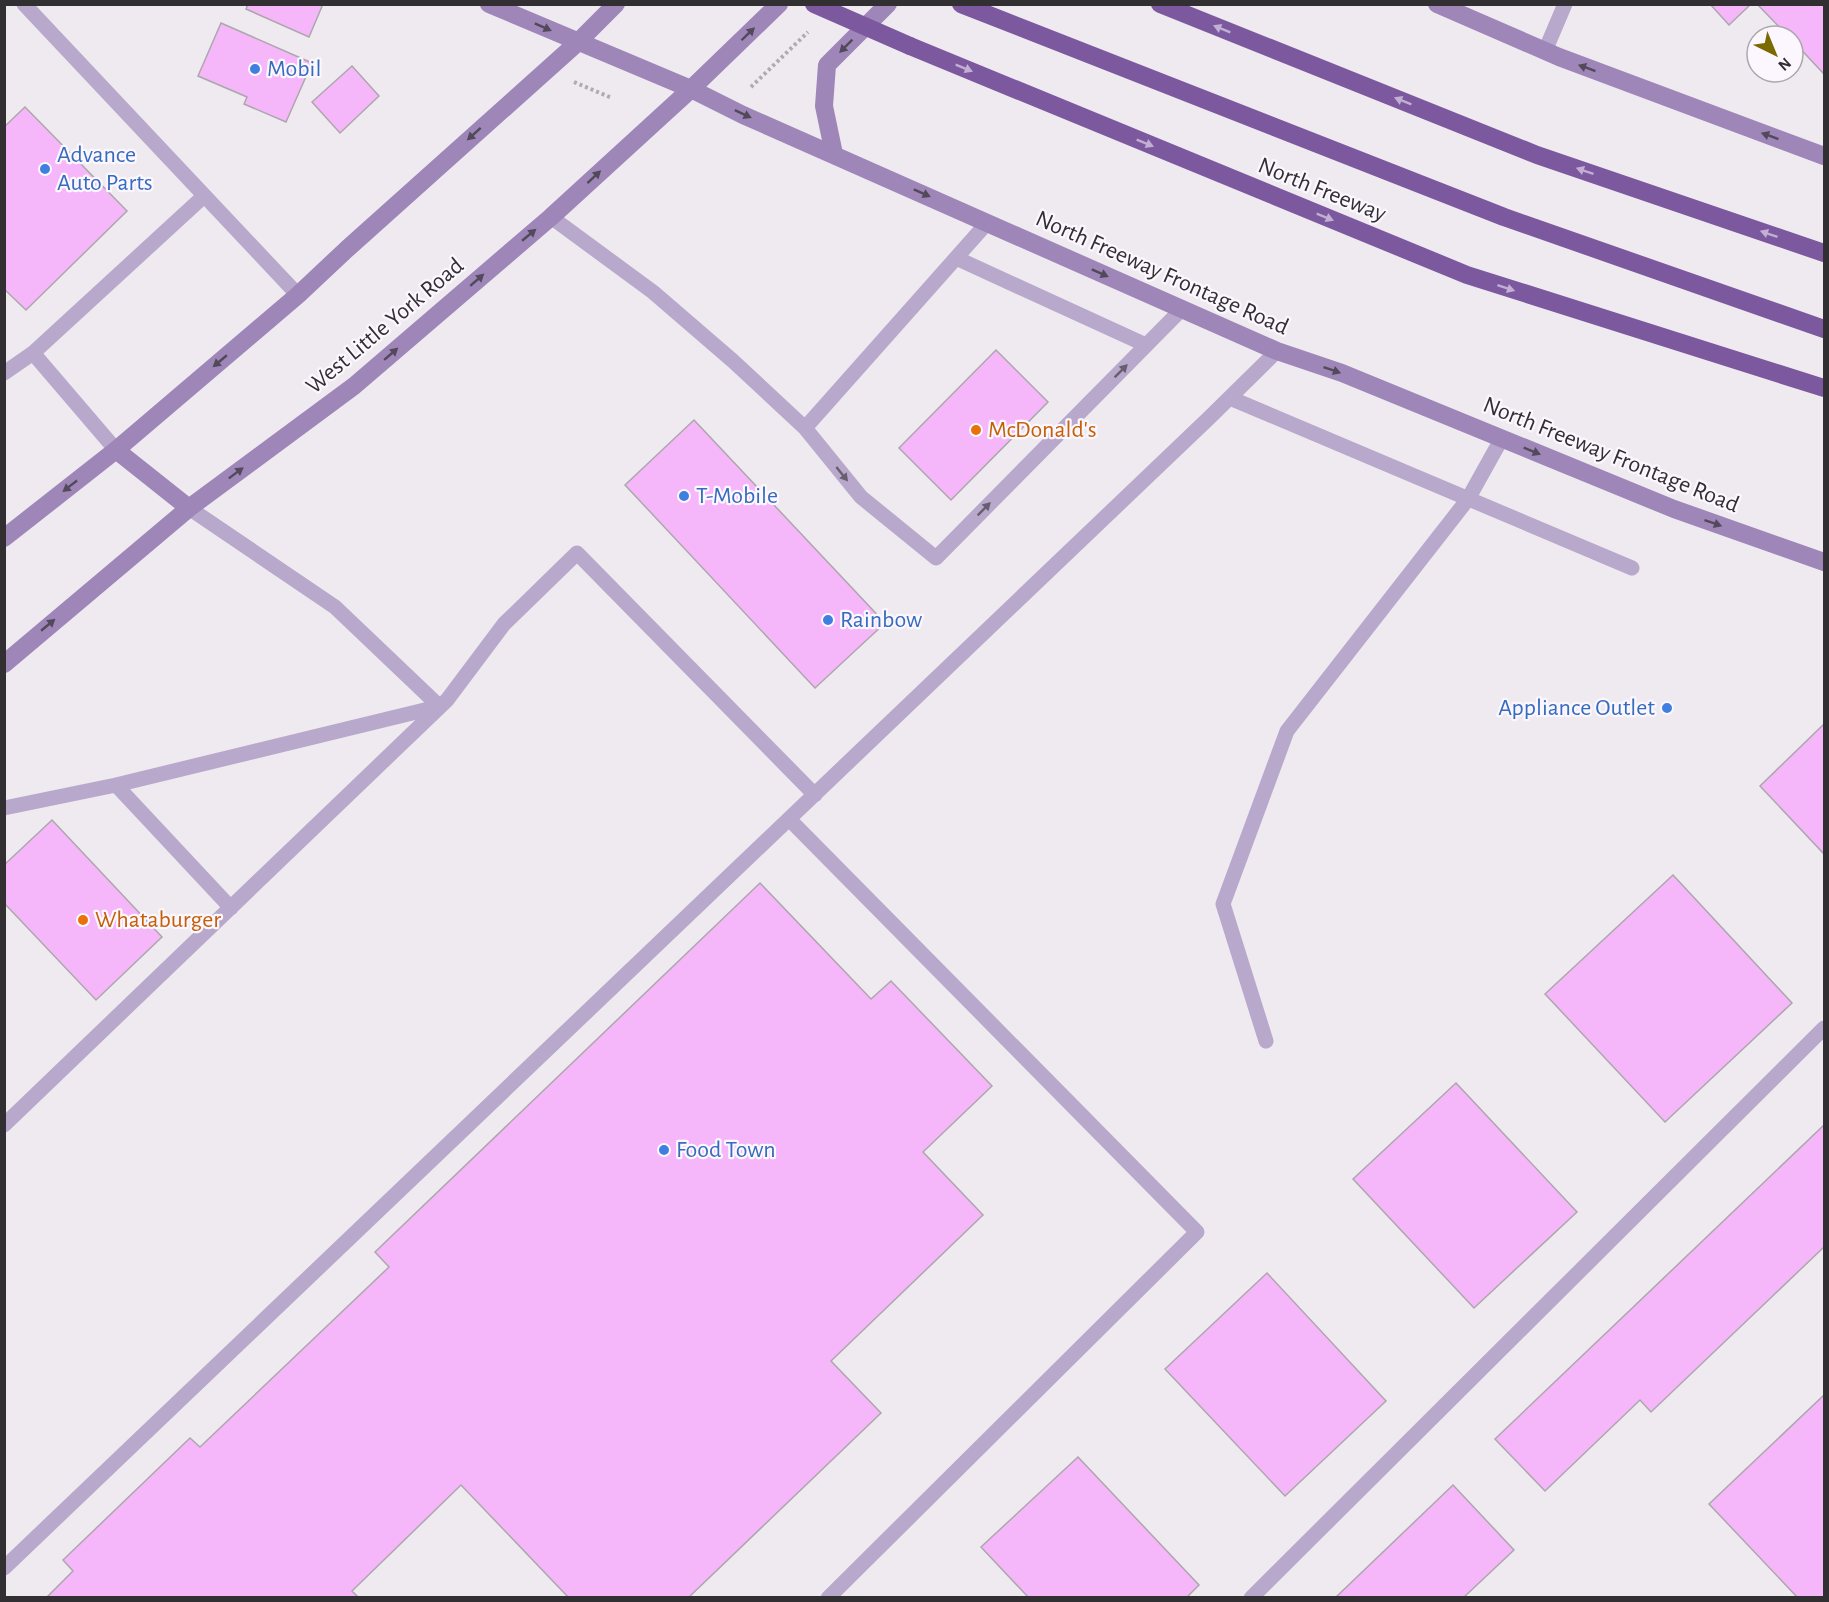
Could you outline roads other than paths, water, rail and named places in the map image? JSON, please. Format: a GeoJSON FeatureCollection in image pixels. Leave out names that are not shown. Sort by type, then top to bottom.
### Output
{"type":"FeatureCollection","features":[{"type":"Feature","properties":{"kind":"highway","name":"North Freeway"},"geometry":{"type":"LineString","coordinates":[[814,4],[910,46],[1467,275],[1824,388]]}},
{"type":"Feature","properties":{"kind":"highway","name":"North Freeway"},"geometry":{"type":"LineString","coordinates":[[962,4],[1504,217],[1824,329]]}},
{"type":"Feature","properties":{"kind":"highway"},"geometry":{"type":"LineString","coordinates":[[1160,4],[1537,155],[1824,253]]}},
{"type":"Feature","properties":{"kind":"main road","name":"North Freeway Frontage Road"},"geometry":{"type":"LineString","coordinates":[[489,4],[691,89],[1277,351],[1342,373],[1674,509],[1824,562]]}},
{"type":"Feature","properties":{"kind":"main road"},"geometry":{"type":"LineString","coordinates":[[6,532],[116,450],[298,295],[616,4]]}},
{"type":"Feature","properties":{"kind":"main road","name":"West Little York Road"},"geometry":{"type":"LineString","coordinates":[[4,664],[189,508],[354,386],[551,217],[691,89],[779,4]]}},
{"type":"Feature","properties":{"kind":"main road"},"geometry":{"type":"LineString","coordinates":[[834,154],[824,106],[827,65],[888,4]]}},
{"type":"Feature","properties":{"kind":"main road"},"geometry":{"type":"LineString","coordinates":[[1437,4],[1545,51],[1824,156]]}},
{"type":"Feature","properties":{"kind":"main road"},"geometry":{"type":"LineString","coordinates":[[116,450],[189,508]]}},
{"type":"Feature","properties":{"kind":"lane"},"geometry":{"type":"LineString","coordinates":[[24,4],[298,295]]}},
{"type":"Feature","properties":{"kind":"lane"},"geometry":{"type":"LineString","coordinates":[[1545,51],[1565,4]]}},
{"type":"Feature","properties":{"kind":"lane"},"geometry":{"type":"LineString","coordinates":[[4,373],[33,353],[204,196]]}},
{"type":"Feature","properties":{"kind":"lane"},"geometry":{"type":"LineString","coordinates":[[551,217],[652,292],[733,361],[805,428],[861,497],[936,558],[1182,309]]}},
{"type":"Feature","properties":{"kind":"lane"},"geometry":{"type":"LineString","coordinates":[[805,428],[987,223]]}},
{"type":"Feature","properties":{"kind":"lane"},"geometry":{"type":"LineString","coordinates":[[957,258],[1146,345]]}},
{"type":"Feature","properties":{"kind":"lane"},"geometry":{"type":"LineString","coordinates":[[4,1568],[1277,351]]}},
{"type":"Feature","properties":{"kind":"lane"},"geometry":{"type":"LineString","coordinates":[[33,353],[116,450]]}},
{"type":"Feature","properties":{"kind":"lane"},"geometry":{"type":"LineString","coordinates":[[1230,398],[1632,568]]}},
{"type":"Feature","properties":{"kind":"lane"},"geometry":{"type":"LineString","coordinates":[[1266,1041],[1222,904],[1287,730],[1468,499],[1502,438]]}},
{"type":"Feature","properties":{"kind":"lane"},"geometry":{"type":"LineString","coordinates":[[189,508],[335,608],[439,706]]}},
{"type":"Feature","properties":{"kind":"lane"},"geometry":{"type":"LineString","coordinates":[[4,1125],[447,700],[504,624],[577,553],[815,795]]}},
{"type":"Feature","properties":{"kind":"lane"},"geometry":{"type":"LineString","coordinates":[[4,808],[116,785],[439,706]]}},
{"type":"Feature","properties":{"kind":"lane"},"geometry":{"type":"LineString","coordinates":[[116,785],[231,908]]}},
{"type":"Feature","properties":{"kind":"lane"},"geometry":{"type":"LineString","coordinates":[[789,819],[1197,1232],[828,1598]]}},
{"type":"Feature","properties":{"kind":"lane"},"geometry":{"type":"LineString","coordinates":[[1251,1598],[1824,1028]]}},
{"type":"Feature","properties":{"kind":"place","name":"Mobil"},"geometry":{"type":"Point","coordinates":[255,69]}},
{"type":"Feature","properties":{"kind":"place","name":"Advance Auto Parts"},"geometry":{"type":"Point","coordinates":[45,169]}},
{"type":"Feature","properties":{"kind":"place","name":"McDonald's"},"geometry":{"type":"Point","coordinates":[976,430]}},
{"type":"Feature","properties":{"kind":"place","name":"T-Mobile"},"geometry":{"type":"Point","coordinates":[684,496]}},
{"type":"Feature","properties":{"kind":"place","name":"Rainbow"},"geometry":{"type":"Point","coordinates":[828,620]}},
{"type":"Feature","properties":{"kind":"place","name":"Appliance Outlet"},"geometry":{"type":"Point","coordinates":[1667,708]}},
{"type":"Feature","properties":{"kind":"place","name":"Whataburger"},"geometry":{"type":"Point","coordinates":[83,920]}},
{"type":"Feature","properties":{"kind":"place","name":"Food Town"},"geometry":{"type":"Point","coordinates":[664,1150]}}]}
